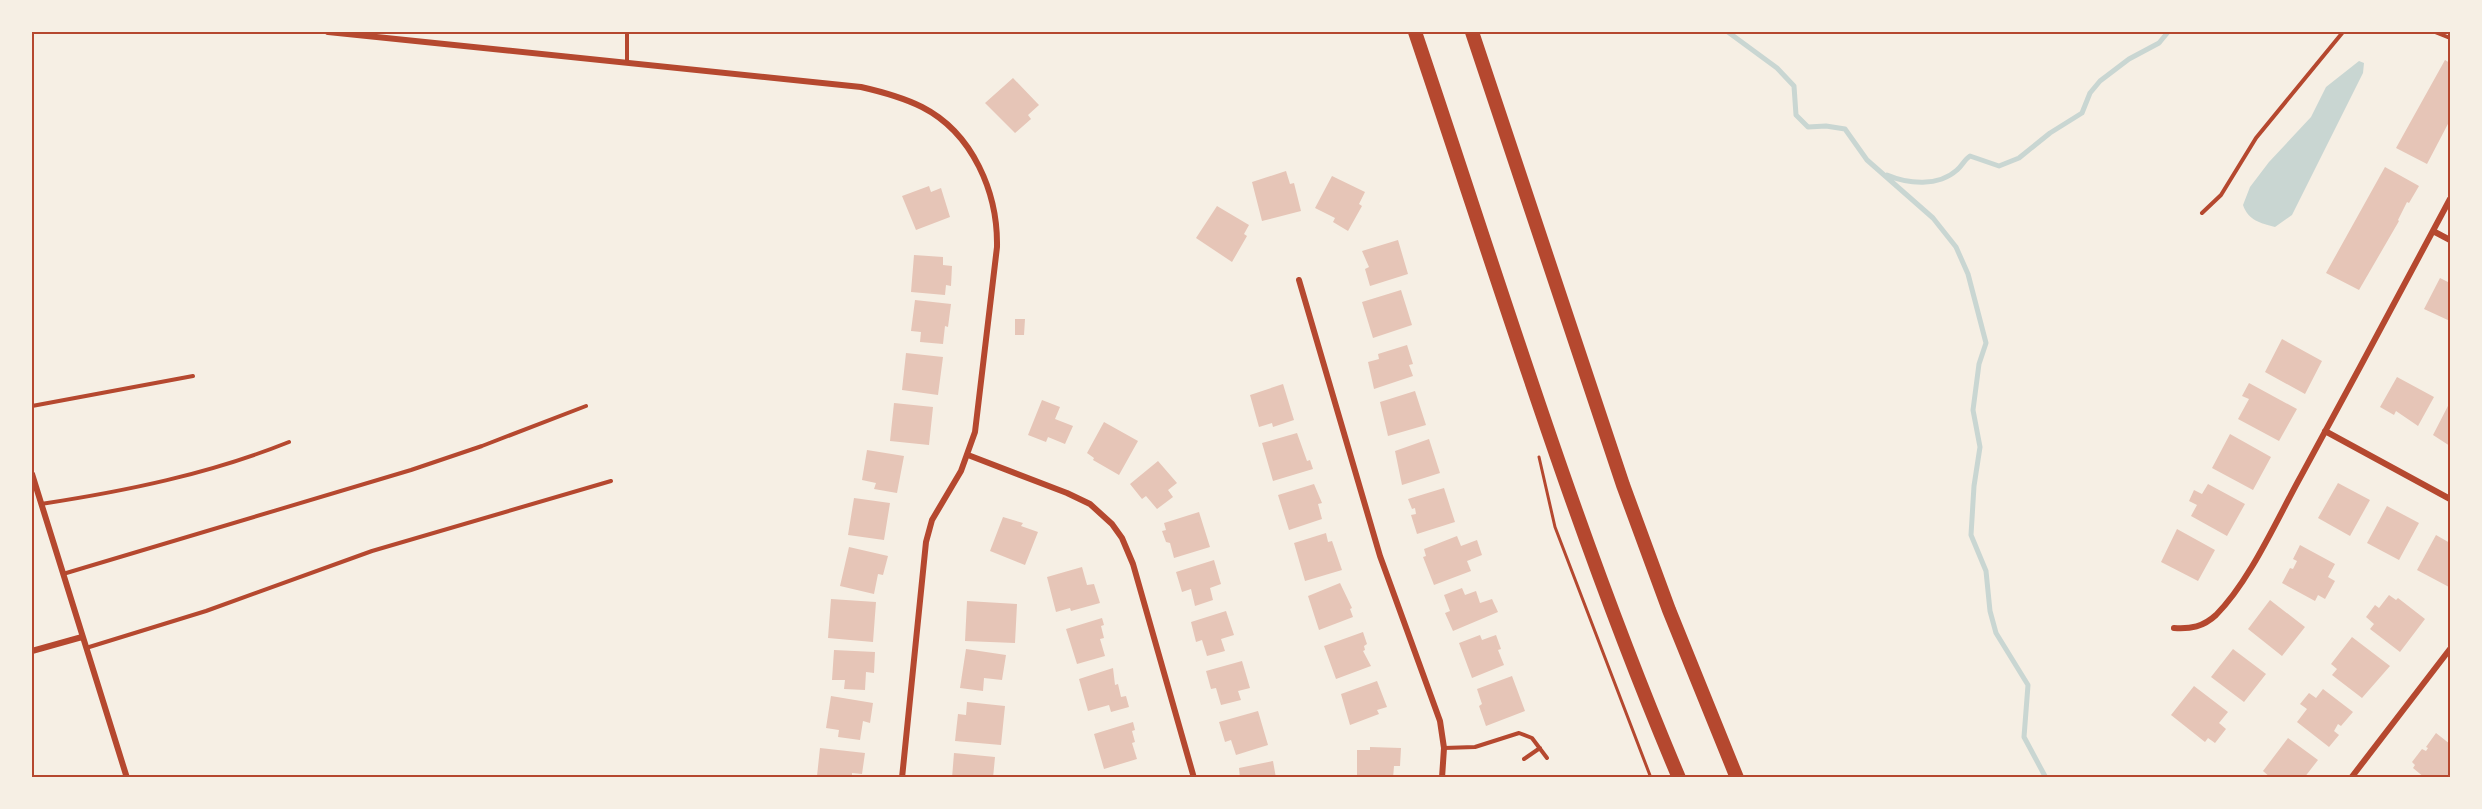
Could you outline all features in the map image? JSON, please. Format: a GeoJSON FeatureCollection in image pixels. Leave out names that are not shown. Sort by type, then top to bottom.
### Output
{"type":"FeatureCollection","features":[{"type":"Feature","properties":{"kind":"highway"},"geometry":{"type":"LineString","coordinates":[[1415,32],[1519,345],[1601,578],[1679,777]]}},
{"type":"Feature","properties":{"kind":"highway"},"geometry":{"type":"LineString","coordinates":[[1472,32],[1623,485],[1669,610],[1737,777]]}},
{"type":"Feature","properties":{"kind":"street"},"geometry":{"type":"LineString","coordinates":[[328,32],[861,87],[891,94],[925,108],[949,127],[965,145],[990,190],[998,222],[997,247],[980,404],[968,455],[932,520],[926,542],[902,777]]}},
{"type":"Feature","properties":{"kind":"street"},"geometry":{"type":"LineString","coordinates":[[2174,628],[2190,629],[2202,626],[2227,603],[2272,530],[2451,199]]}},
{"type":"Feature","properties":{"kind":"street"},"geometry":{"type":"LineString","coordinates":[[2433,231],[2451,240]]}},
{"type":"Feature","properties":{"kind":"street"},"geometry":{"type":"LineString","coordinates":[[1299,280],[1380,556],[1434,705],[1444,748],[1442,777]]}},
{"type":"Feature","properties":{"kind":"street"},"geometry":{"type":"LineString","coordinates":[[2325,431],[2451,499]]}},
{"type":"Feature","properties":{"kind":"street"},"geometry":{"type":"LineString","coordinates":[[968,455],[1078,497],[1099,511],[1122,538],[1133,564],[1194,777]]}},
{"type":"Feature","properties":{"kind":"street"},"geometry":{"type":"LineString","coordinates":[[32,474],[127,777]]}},
{"type":"Feature","properties":{"kind":"street"},"geometry":{"type":"LineString","coordinates":[[32,651],[82,637]]}},
{"type":"Feature","properties":{"kind":"street"},"geometry":{"type":"LineString","coordinates":[[2352,777],[2451,649]]}},
{"type":"Feature","properties":{"kind":"lane"},"geometry":{"type":"LineString","coordinates":[[627,32],[627,63]]}},
{"type":"Feature","properties":{"kind":"lane"},"geometry":{"type":"LineString","coordinates":[[2202,213],[2221,195],[2256,138],[2343,32]]}},
{"type":"Feature","properties":{"kind":"lane"},"geometry":{"type":"LineString","coordinates":[[2435,32],[2451,38]]}},
{"type":"Feature","properties":{"kind":"lane"},"geometry":{"type":"LineString","coordinates":[[32,406],[193,376]]}},
{"type":"Feature","properties":{"kind":"lane"},"geometry":{"type":"LineString","coordinates":[[62,574],[411,470],[482,446],[586,406]]}},
{"type":"Feature","properties":{"kind":"lane"},"geometry":{"type":"LineString","coordinates":[[40,504],[94,496],[200,474],[290,442]]}},
{"type":"Feature","properties":{"kind":"lane"},"geometry":{"type":"LineString","coordinates":[[86,648],[206,611],[372,551],[611,481]]}},
{"type":"Feature","properties":{"kind":"lane"},"geometry":{"type":"LineString","coordinates":[[1444,748],[1475,747],[1519,733],[1532,738],[1547,759]]}},
{"type":"Feature","properties":{"kind":"lane"},"geometry":{"type":"LineString","coordinates":[[1524,759],[1540,748]]}},
{"type":"Feature","properties":{"kind":"shaded area"},"geometry":{"type":"Polygon","coordinates":[[[2359,61],[2364,63],[2363,73],[2292,215],[2275,227],[2255,220],[2243,205],[2250,187],[2269,162],[2311,117],[2326,87],[2359,61]]]}},
{"type":"Feature","properties":{"kind":"building"},"geometry":{"type":"Polygon","coordinates":[[[2445,60],[2450,63],[2450,120],[2427,164],[2396,148],[2445,60]]]}},
{"type":"Feature","properties":{"kind":"building"},"geometry":{"type":"Polygon","coordinates":[[[1013,78],[1039,105],[1028,115],[1031,119],[1015,133],[985,103],[1013,78]]]}},
{"type":"Feature","properties":{"kind":"building"},"geometry":{"type":"Polygon","coordinates":[[[2385,167],[2419,186],[2409,203],[2407,202],[2399,221],[2359,290],[2326,273],[2385,167]]]}},
{"type":"Feature","properties":{"kind":"building"},"geometry":{"type":"Polygon","coordinates":[[[1286,171],[1290,184],[1294,183],[1301,211],[1262,221],[1252,182],[1286,171]]]}},
{"type":"Feature","properties":{"kind":"building"},"geometry":{"type":"Polygon","coordinates":[[[1332,176],[1365,192],[1359,204],[1362,206],[1348,231],[1333,222],[1335,218],[1315,208],[1332,176]]]}},
{"type":"Feature","properties":{"kind":"building"},"geometry":{"type":"Polygon","coordinates":[[[929,186],[931,192],[941,188],[950,217],[916,230],[902,196],[929,186]]]}},
{"type":"Feature","properties":{"kind":"building"},"geometry":{"type":"Polygon","coordinates":[[[1217,206],[1249,225],[1244,234],[1247,236],[1232,262],[1196,238],[1217,206]]]}},
{"type":"Feature","properties":{"kind":"building"},"geometry":{"type":"Polygon","coordinates":[[[1398,240],[1408,274],[1370,286],[1365,269],[1369,267],[1362,251],[1398,240]]]}},
{"type":"Feature","properties":{"kind":"building"},"geometry":{"type":"Polygon","coordinates":[[[914,255],[943,257],[943,265],[952,266],[951,286],[946,285],[945,295],[911,292],[914,255]]]}},
{"type":"Feature","properties":{"kind":"building"},"geometry":{"type":"Polygon","coordinates":[[[2440,278],[2450,283],[2450,321],[2424,309],[2440,278]]]}},
{"type":"Feature","properties":{"kind":"building"},"geometry":{"type":"Polygon","coordinates":[[[1401,290],[1412,325],[1373,338],[1362,302],[1401,290]]]}},
{"type":"Feature","properties":{"kind":"building"},"geometry":{"type":"Polygon","coordinates":[[[915,300],[951,304],[943,344],[920,342],[921,332],[911,331],[915,300]]]}},
{"type":"Feature","properties":{"kind":"building"},"geometry":{"type":"Polygon","coordinates":[[[1015,319],[1025,319],[1024,335],[1015,335],[1015,319]]]}},
{"type":"Feature","properties":{"kind":"building"},"geometry":{"type":"Polygon","coordinates":[[[2282,339],[2322,361],[2305,394],[2265,372],[2282,339]]]}},
{"type":"Feature","properties":{"kind":"building"},"geometry":{"type":"Polygon","coordinates":[[[1407,345],[1413,364],[1409,365],[1413,376],[1374,389],[1368,362],[1379,359],[1378,354],[1407,345]]]}},
{"type":"Feature","properties":{"kind":"building"},"geometry":{"type":"Polygon","coordinates":[[[906,353],[943,357],[938,395],[902,390],[906,353]]]}},
{"type":"Feature","properties":{"kind":"building"},"geometry":{"type":"Polygon","coordinates":[[[2397,377],[2434,397],[2418,426],[2396,411],[2394,415],[2380,407],[2397,377]]]}},
{"type":"Feature","properties":{"kind":"building"},"geometry":{"type":"Polygon","coordinates":[[[2249,383],[2297,409],[2279,441],[2238,419],[2249,399],[2242,396],[2249,383]]]}},
{"type":"Feature","properties":{"kind":"building"},"geometry":{"type":"Polygon","coordinates":[[[1283,384],[1294,420],[1273,427],[1272,423],[1259,427],[1250,395],[1283,384]]]}},
{"type":"Feature","properties":{"kind":"building"},"geometry":{"type":"Polygon","coordinates":[[[1415,391],[1426,425],[1388,436],[1380,402],[1415,391]]]}},
{"type":"Feature","properties":{"kind":"building"},"geometry":{"type":"Polygon","coordinates":[[[1042,400],[1060,407],[1055,419],[1073,426],[1065,444],[1048,437],[1046,442],[1028,435],[1042,400]]]}},
{"type":"Feature","properties":{"kind":"building"},"geometry":{"type":"Polygon","coordinates":[[[2450,402],[2450,446],[2433,435],[2450,402]]]}},
{"type":"Feature","properties":{"kind":"building"},"geometry":{"type":"Polygon","coordinates":[[[894,403],[933,407],[929,445],[890,441],[894,403]]]}},
{"type":"Feature","properties":{"kind":"building"},"geometry":{"type":"Polygon","coordinates":[[[1104,422],[1138,441],[1119,475],[1093,460],[1094,458],[1087,453],[1104,422]]]}},
{"type":"Feature","properties":{"kind":"building"},"geometry":{"type":"Polygon","coordinates":[[[1297,433],[1307,461],[1310,460],[1313,469],[1273,481],[1262,443],[1297,433]]]}},
{"type":"Feature","properties":{"kind":"building"},"geometry":{"type":"Polygon","coordinates":[[[2230,434],[2271,457],[2253,490],[2212,468],[2230,434]]]}},
{"type":"Feature","properties":{"kind":"building"},"geometry":{"type":"Polygon","coordinates":[[[1429,439],[1440,473],[1402,485],[1395,451],[1429,439]]]}},
{"type":"Feature","properties":{"kind":"building"},"geometry":{"type":"Polygon","coordinates":[[[867,450],[904,456],[897,493],[874,489],[876,483],[862,480],[867,450]]]}},
{"type":"Feature","properties":{"kind":"building"},"geometry":{"type":"Polygon","coordinates":[[[1158,461],[1177,483],[1168,490],[1173,497],[1157,509],[1146,496],[1142,499],[1130,484],[1158,461]]]}},
{"type":"Feature","properties":{"kind":"building"},"geometry":{"type":"Polygon","coordinates":[[[2338,483],[2370,500],[2350,536],[2318,518],[2338,483]]]}},
{"type":"Feature","properties":{"kind":"building"},"geometry":{"type":"Polygon","coordinates":[[[1314,484],[1322,503],[1318,504],[1322,519],[1289,530],[1278,495],[1314,484]]]}},
{"type":"Feature","properties":{"kind":"building"},"geometry":{"type":"Polygon","coordinates":[[[2208,484],[2245,504],[2227,536],[2191,516],[2197,505],[2189,501],[2194,490],[2202,494],[2208,484]]]}},
{"type":"Feature","properties":{"kind":"building"},"geometry":{"type":"Polygon","coordinates":[[[1444,488],[1455,522],[1417,534],[1411,515],[1416,514],[1415,508],[1412,509],[1408,499],[1444,488]]]}},
{"type":"Feature","properties":{"kind":"building"},"geometry":{"type":"Polygon","coordinates":[[[854,498],[890,503],[884,540],[848,535],[854,498]]]}},
{"type":"Feature","properties":{"kind":"building"},"geometry":{"type":"Polygon","coordinates":[[[2387,506],[2419,523],[2399,560],[2367,543],[2387,506]]]}},
{"type":"Feature","properties":{"kind":"building"},"geometry":{"type":"Polygon","coordinates":[[[1199,512],[1210,547],[1174,558],[1170,543],[1166,542],[1162,531],[1166,530],[1164,523],[1199,512]]]}},
{"type":"Feature","properties":{"kind":"building"},"geometry":{"type":"Polygon","coordinates":[[[1003,517],[1023,523],[1021,526],[1038,532],[1025,565],[990,551],[1003,517]]]}},
{"type":"Feature","properties":{"kind":"building"},"geometry":{"type":"Polygon","coordinates":[[[2177,529],[2215,550],[2198,581],[2161,562],[2177,529]]]}},
{"type":"Feature","properties":{"kind":"building"},"geometry":{"type":"Polygon","coordinates":[[[1326,533],[1328,542],[1332,541],[1342,570],[1305,581],[1294,543],[1326,533]]]}},
{"type":"Feature","properties":{"kind":"building"},"geometry":{"type":"Polygon","coordinates":[[[2436,535],[2450,543],[2449,587],[2417,570],[2436,535]]]}},
{"type":"Feature","properties":{"kind":"building"},"geometry":{"type":"Polygon","coordinates":[[[1457,536],[1461,546],[1477,540],[1482,555],[1467,561],[1471,571],[1434,585],[1423,557],[1426,556],[1424,549],[1457,536]]]}},
{"type":"Feature","properties":{"kind":"building"},"geometry":{"type":"Polygon","coordinates":[[[2300,545],[2335,564],[2328,577],[2335,581],[2325,599],[2318,595],[2315,601],[2282,583],[2290,568],[2293,569],[2297,561],[2293,559],[2300,545]]]}},
{"type":"Feature","properties":{"kind":"building"},"geometry":{"type":"Polygon","coordinates":[[[849,547],[888,556],[883,575],[878,574],[874,594],[840,586],[849,547]]]}},
{"type":"Feature","properties":{"kind":"building"},"geometry":{"type":"Polygon","coordinates":[[[1214,560],[1221,584],[1210,588],[1213,600],[1195,606],[1191,589],[1182,592],[1176,572],[1214,560]]]}},
{"type":"Feature","properties":{"kind":"building"},"geometry":{"type":"Polygon","coordinates":[[[1082,567],[1087,585],[1094,584],[1100,603],[1071,611],[1070,608],[1056,612],[1047,577],[1082,567]]]}},
{"type":"Feature","properties":{"kind":"building"},"geometry":{"type":"Polygon","coordinates":[[[1340,583],[1352,608],[1350,609],[1353,617],[1319,630],[1308,596],[1340,583]]]}},
{"type":"Feature","properties":{"kind":"building"},"geometry":{"type":"Polygon","coordinates":[[[1462,588],[1465,595],[1476,591],[1480,603],[1492,599],[1498,612],[1453,631],[1445,613],[1450,611],[1444,595],[1462,588]]]}},
{"type":"Feature","properties":{"kind":"building"},"geometry":{"type":"Polygon","coordinates":[[[2389,595],[2396,600],[2398,598],[2425,619],[2400,652],[2370,629],[2374,624],[2366,617],[2375,605],[2379,608],[2389,595]]]}},
{"type":"Feature","properties":{"kind":"building"},"geometry":{"type":"Polygon","coordinates":[[[831,599],[876,602],[873,642],[828,638],[831,599]]]}},
{"type":"Feature","properties":{"kind":"building"},"geometry":{"type":"Polygon","coordinates":[[[2270,600],[2305,627],[2282,656],[2248,629],[2270,600]]]}},
{"type":"Feature","properties":{"kind":"building"},"geometry":{"type":"Polygon","coordinates":[[[967,601],[1017,604],[1015,643],[965,641],[967,601]]]}},
{"type":"Feature","properties":{"kind":"building"},"geometry":{"type":"Polygon","coordinates":[[[1226,611],[1234,635],[1221,639],[1225,651],[1207,656],[1202,640],[1196,642],[1191,622],[1226,611]]]}},
{"type":"Feature","properties":{"kind":"building"},"geometry":{"type":"Polygon","coordinates":[[[1102,618],[1104,638],[1100,639],[1105,656],[1077,664],[1066,629],[1102,618]]]}},
{"type":"Feature","properties":{"kind":"building"},"geometry":{"type":"Polygon","coordinates":[[[1363,632],[1367,644],[1363,651],[1371,666],[1336,679],[1324,646],[1363,632]]]}},
{"type":"Feature","properties":{"kind":"building"},"geometry":{"type":"Polygon","coordinates":[[[1480,635],[1482,640],[1496,635],[1501,649],[1498,650],[1504,665],[1472,678],[1459,643],[1480,635]]]}},
{"type":"Feature","properties":{"kind":"building"},"geometry":{"type":"Polygon","coordinates":[[[2352,637],[2390,666],[2362,698],[2332,675],[2337,669],[2331,664],[2352,637]]]}},
{"type":"Feature","properties":{"kind":"building"},"geometry":{"type":"Polygon","coordinates":[[[966,649],[1006,655],[1002,680],[984,678],[983,691],[960,688],[966,649]]]}},
{"type":"Feature","properties":{"kind":"building"},"geometry":{"type":"Polygon","coordinates":[[[2233,649],[2266,674],[2244,702],[2211,677],[2233,649]]]}},
{"type":"Feature","properties":{"kind":"building"},"geometry":{"type":"Polygon","coordinates":[[[834,650],[875,652],[874,673],[866,672],[865,690],[844,689],[845,680],[832,680],[834,650]]]}},
{"type":"Feature","properties":{"kind":"building"},"geometry":{"type":"Polygon","coordinates":[[[1242,661],[1250,688],[1238,691],[1241,700],[1221,705],[1216,688],[1211,689],[1206,671],[1242,661]]]}},
{"type":"Feature","properties":{"kind":"building"},"geometry":{"type":"Polygon","coordinates":[[[1113,668],[1115,685],[1118,684],[1121,697],[1126,696],[1129,707],[1111,712],[1109,705],[1088,711],[1079,679],[1113,668]]]}},
{"type":"Feature","properties":{"kind":"building"},"geometry":{"type":"Polygon","coordinates":[[[1512,676],[1525,711],[1486,726],[1479,706],[1482,704],[1477,689],[1512,676]]]}},
{"type":"Feature","properties":{"kind":"building"},"geometry":{"type":"Polygon","coordinates":[[[1377,681],[1387,707],[1377,710],[1379,714],[1350,725],[1341,694],[1377,681]]]}},
{"type":"Feature","properties":{"kind":"building"},"geometry":{"type":"Polygon","coordinates":[[[2194,686],[2228,712],[2219,723],[2226,729],[2215,743],[2208,738],[2205,742],[2171,715],[2194,686]]]}},
{"type":"Feature","properties":{"kind":"building"},"geometry":{"type":"Polygon","coordinates":[[[2323,689],[2353,712],[2341,726],[2338,724],[2334,731],[2339,735],[2329,747],[2297,722],[2307,709],[2300,704],[2309,693],[2316,698],[2323,689]]]}},
{"type":"Feature","properties":{"kind":"building"},"geometry":{"type":"Polygon","coordinates":[[[831,696],[873,703],[870,723],[863,721],[860,740],[838,737],[839,730],[826,728],[831,696]]]}},
{"type":"Feature","properties":{"kind":"building"},"geometry":{"type":"Polygon","coordinates":[[[967,702],[1005,706],[1001,745],[955,741],[958,714],[966,715],[967,702]]]}},
{"type":"Feature","properties":{"kind":"building"},"geometry":{"type":"Polygon","coordinates":[[[1258,711],[1268,745],[1236,755],[1231,740],[1225,742],[1219,722],[1258,711]]]}},
{"type":"Feature","properties":{"kind":"building"},"geometry":{"type":"Polygon","coordinates":[[[1133,722],[1135,730],[1132,731],[1135,742],[1132,743],[1137,759],[1104,769],[1094,734],[1133,722]]]}},
{"type":"Feature","properties":{"kind":"building"},"geometry":{"type":"Polygon","coordinates":[[[2436,733],[2450,744],[2450,777],[2425,778],[2413,768],[2415,765],[2412,762],[2422,749],[2426,751],[2428,748],[2426,747],[2436,733]]]}},
{"type":"Feature","properties":{"kind":"building"},"geometry":{"type":"Polygon","coordinates":[[[2288,738],[2318,760],[2304,778],[2271,778],[2263,771],[2288,738]]]}},
{"type":"Feature","properties":{"kind":"building"},"geometry":{"type":"Polygon","coordinates":[[[1370,747],[1401,748],[1400,766],[1394,766],[1393,778],[1357,778],[1357,750],[1370,750],[1370,747]]]}},
{"type":"Feature","properties":{"kind":"building"},"geometry":{"type":"Polygon","coordinates":[[[820,748],[865,753],[862,774],[852,773],[852,778],[817,776],[820,748]]]}},
{"type":"Feature","properties":{"kind":"building"},"geometry":{"type":"Polygon","coordinates":[[[954,753],[995,757],[993,778],[952,778],[954,753]]]}},
{"type":"Feature","properties":{"kind":"building"},"geometry":{"type":"Polygon","coordinates":[[[1273,761],[1276,778],[1240,778],[1239,768],[1273,761]]]}},
{"type":"Feature","properties":{"kind":"waterway"},"geometry":{"type":"LineString","coordinates":[[1728,32],[1777,68],[1794,86],[1796,115],[1808,127],[1826,126],[1845,129],[1867,160],[1933,218],[1956,247],[1968,274],[1986,343],[1979,364],[1973,410],[1980,447],[1974,486],[1971,535],[1986,571],[1990,611],[1996,633],[2028,685],[2024,737],[2046,778]]}},
{"type":"Feature","properties":{"kind":"waterway"},"geometry":{"type":"LineString","coordinates":[[1887,175],[1913,182],[1932,181],[1949,175],[1970,156],[1999,166],[2019,158],[2050,133],[2082,113],[2090,93],[2100,81],[2129,59],[2159,43],[2168,32]]}}]}
